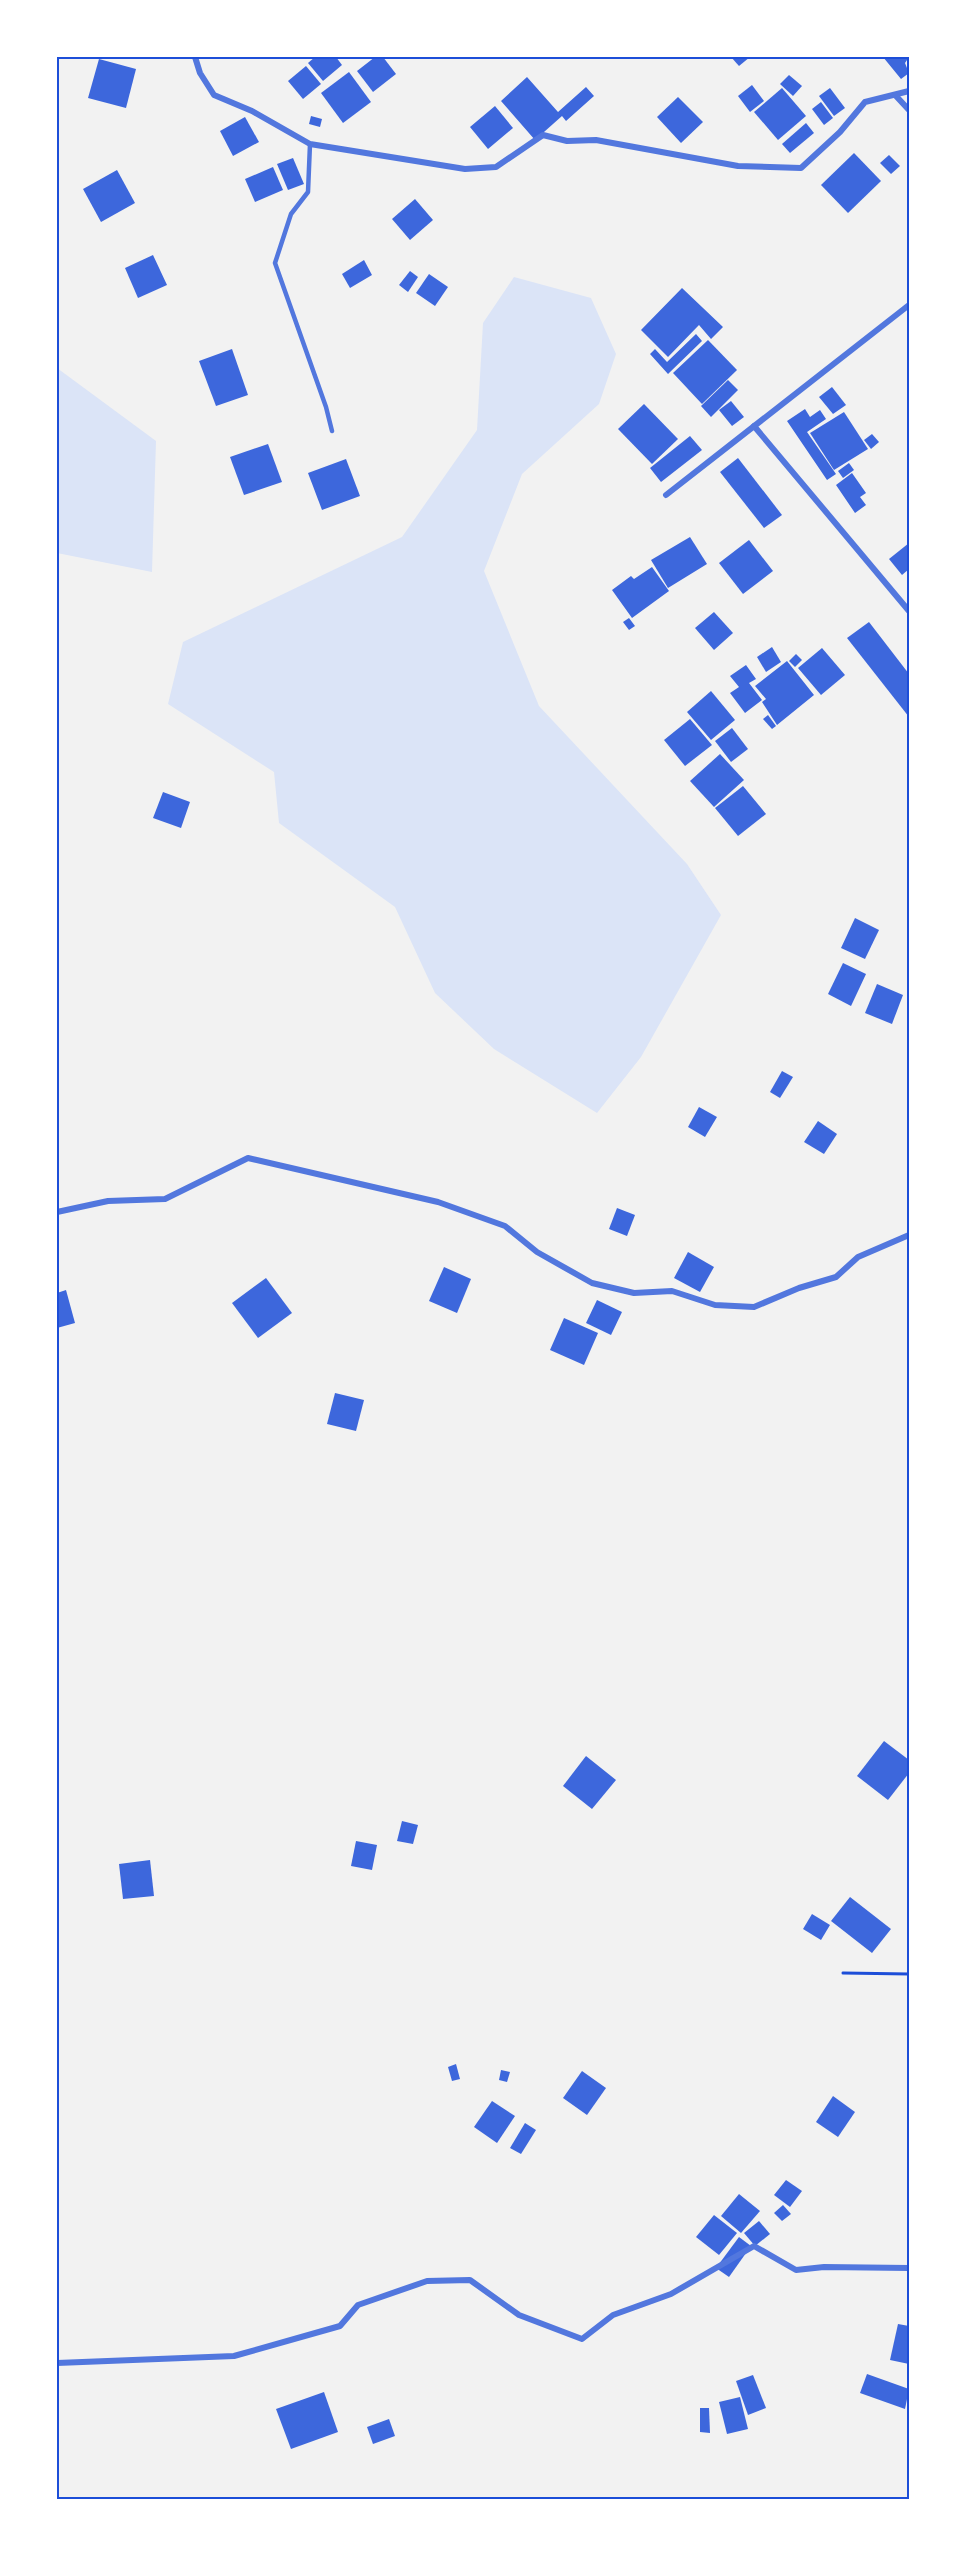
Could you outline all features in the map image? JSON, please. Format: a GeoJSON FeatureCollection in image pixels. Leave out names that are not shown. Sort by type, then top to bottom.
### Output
{"type":"FeatureCollection","features":[{"type":"Feature","properties":{"kind":"street"},"geometry":{"type":"LineString","coordinates":[[195,57],[200,73],[214,95],[261,116],[310,144],[465,169],[496,167],[543,135],[567,141],[596,140],[738,166],[801,168],[840,132],[865,102],[897,96],[909,91]]}},
{"type":"Feature","properties":{"kind":"street"},"geometry":{"type":"LineString","coordinates":[[897,96],[909,110]]}},
{"type":"Feature","properties":{"kind":"street"},"geometry":{"type":"LineString","coordinates":[[666,495],[909,305]]}},
{"type":"Feature","properties":{"kind":"street"},"geometry":{"type":"LineString","coordinates":[[754,426],[909,611]]}},
{"type":"Feature","properties":{"kind":"street"},"geometry":{"type":"LineString","coordinates":[[57,1212],[108,1201],[165,1198],[248,1158],[438,1202],[506,1226],[537,1252],[592,1283],[634,1293],[672,1291],[715,1305],[754,1307],[799,1288],[836,1277],[858,1257],[909,1235]]}},
{"type":"Feature","properties":{"kind":"street"},"geometry":{"type":"LineString","coordinates":[[57,2363],[234,2356],[340,2326],[358,2305],[427,2281],[470,2280],[519,2315],[582,2339],[613,2315],[671,2294],[754,2246],[796,2270],[824,2267],[909,2268]]}},
{"type":"Feature","properties":{"kind":"lane"},"geometry":{"type":"LineString","coordinates":[[310,144],[308,192],[291,214],[275,263],[332,431]]}},
{"type":"Feature","properties":{"kind":"path"},"geometry":{"type":"LineString","coordinates":[[843,1973],[909,1974]]}},
{"type":"Feature","properties":{"kind":"shaded area"},"geometry":{"type":"Polygon","coordinates":[[[514,277],[591,298],[616,354],[599,404],[522,474],[484,571],[539,706],[687,864],[721,915],[641,1057],[597,1113],[494,1049],[435,993],[395,907],[279,823],[274,772],[168,704],[183,642],[402,537],[477,430],[483,323],[514,277]]]}},
{"type":"Feature","properties":{"kind":"shaded area"},"geometry":{"type":"Polygon","coordinates":[[[57,368],[156,441],[152,572],[57,553],[57,368]]]}},
{"type":"Feature","properties":{"kind":"building"},"geometry":{"type":"Polygon","coordinates":[[[315,57],[336,57],[342,65],[323,81],[308,63],[315,57]]]}},
{"type":"Feature","properties":{"kind":"building"},"geometry":{"type":"Polygon","coordinates":[[[375,57],[383,57],[396,74],[373,92],[357,71],[375,57]]]}},
{"type":"Feature","properties":{"kind":"building"},"geometry":{"type":"Polygon","coordinates":[[[731,57],[750,57],[739,66],[731,57]]]}},
{"type":"Feature","properties":{"kind":"building"},"geometry":{"type":"Polygon","coordinates":[[[883,57],[909,57],[905,63],[909,73],[901,79],[883,57]]]}},
{"type":"Feature","properties":{"kind":"building"},"geometry":{"type":"Polygon","coordinates":[[[99,59],[136,69],[126,108],[88,98],[99,59]]]}},
{"type":"Feature","properties":{"kind":"building"},"geometry":{"type":"Polygon","coordinates":[[[306,66],[321,84],[303,99],[288,81],[306,66]]]}},
{"type":"Feature","properties":{"kind":"building"},"geometry":{"type":"Polygon","coordinates":[[[349,72],[371,102],[343,123],[321,93],[349,72]]]}},
{"type":"Feature","properties":{"kind":"building"},"geometry":{"type":"Polygon","coordinates":[[[789,75],[802,86],[793,96],[780,84],[789,75]]]}},
{"type":"Feature","properties":{"kind":"building"},"geometry":{"type":"Polygon","coordinates":[[[527,77],[558,112],[586,87],[594,96],[566,121],[562,116],[535,140],[501,101],[527,77]]]}},
{"type":"Feature","properties":{"kind":"building"},"geometry":{"type":"Polygon","coordinates":[[[752,85],[764,101],[750,112],[738,96],[752,85]]]}},
{"type":"Feature","properties":{"kind":"building"},"geometry":{"type":"Polygon","coordinates":[[[782,88],[806,116],[778,140],[754,112],[782,88]]]}},
{"type":"Feature","properties":{"kind":"building"},"geometry":{"type":"Polygon","coordinates":[[[830,88],[845,108],[834,116],[819,96],[830,88]]]}},
{"type":"Feature","properties":{"kind":"building"},"geometry":{"type":"Polygon","coordinates":[[[678,97],[703,122],[681,143],[657,117],[678,97]]]}},
{"type":"Feature","properties":{"kind":"building"},"geometry":{"type":"Polygon","coordinates":[[[821,102],[833,118],[824,125],[812,109],[821,102]]]}},
{"type":"Feature","properties":{"kind":"building"},"geometry":{"type":"Polygon","coordinates":[[[495,106],[513,128],[488,149],[470,127],[495,106]]]}},
{"type":"Feature","properties":{"kind":"building"},"geometry":{"type":"Polygon","coordinates":[[[311,116],[322,119],[320,127],[309,124],[311,116]]]}},
{"type":"Feature","properties":{"kind":"building"},"geometry":{"type":"Polygon","coordinates":[[[245,117],[259,142],[233,156],[220,131],[245,117]]]}},
{"type":"Feature","properties":{"kind":"building"},"geometry":{"type":"Polygon","coordinates":[[[806,123],[814,133],[790,153],[782,144],[806,123]]]}},
{"type":"Feature","properties":{"kind":"building"},"geometry":{"type":"Polygon","coordinates":[[[854,153],[881,181],[848,213],[821,185],[854,153]]]}},
{"type":"Feature","properties":{"kind":"building"},"geometry":{"type":"Polygon","coordinates":[[[889,155],[900,166],[891,174],[880,163],[889,155]]]}},
{"type":"Feature","properties":{"kind":"building"},"geometry":{"type":"Polygon","coordinates":[[[293,158],[304,184],[288,190],[277,164],[293,158]]]}},
{"type":"Feature","properties":{"kind":"building"},"geometry":{"type":"Polygon","coordinates":[[[273,167],[283,190],[255,202],[245,179],[273,167]]]}},
{"type":"Feature","properties":{"kind":"building"},"geometry":{"type":"Polygon","coordinates":[[[117,170],[135,203],[101,222],[83,189],[117,170]]]}},
{"type":"Feature","properties":{"kind":"building"},"geometry":{"type":"Polygon","coordinates":[[[415,199],[433,220],[410,240],[392,219],[415,199]]]}},
{"type":"Feature","properties":{"kind":"building"},"geometry":{"type":"Polygon","coordinates":[[[153,255],[167,285],[138,298],[125,268],[153,255]]]}},
{"type":"Feature","properties":{"kind":"building"},"geometry":{"type":"Polygon","coordinates":[[[364,260],[372,275],[350,288],[342,274],[364,260]]]}},
{"type":"Feature","properties":{"kind":"building"},"geometry":{"type":"Polygon","coordinates":[[[410,271],[418,277],[408,292],[399,285],[410,271]]]}},
{"type":"Feature","properties":{"kind":"building"},"geometry":{"type":"Polygon","coordinates":[[[429,274],[448,287],[435,306],[416,293],[429,274]]]}},
{"type":"Feature","properties":{"kind":"building"},"geometry":{"type":"Polygon","coordinates":[[[682,288],[723,327],[711,339],[699,325],[668,357],[641,330],[682,288]]]}},
{"type":"Feature","properties":{"kind":"building"},"geometry":{"type":"Polygon","coordinates":[[[696,334],[702,341],[668,374],[650,354],[655,349],[667,362],[696,334]]]}},
{"type":"Feature","properties":{"kind":"building"},"geometry":{"type":"Polygon","coordinates":[[[708,340],[737,370],[702,404],[673,373],[708,340]]]}},
{"type":"Feature","properties":{"kind":"building"},"geometry":{"type":"Polygon","coordinates":[[[232,349],[248,395],[216,406],[199,361],[232,349]]]}},
{"type":"Feature","properties":{"kind":"building"},"geometry":{"type":"Polygon","coordinates":[[[728,380],[738,390],[711,417],[701,406],[728,380]]]}},
{"type":"Feature","properties":{"kind":"building"},"geometry":{"type":"Polygon","coordinates":[[[832,387],[846,405],[833,414],[819,397],[832,387]]]}},
{"type":"Feature","properties":{"kind":"building"},"geometry":{"type":"Polygon","coordinates":[[[731,401],[744,417],[732,426],[719,410],[731,401]]]}},
{"type":"Feature","properties":{"kind":"building"},"geometry":{"type":"Polygon","coordinates":[[[644,404],[678,439],[652,464],[618,429],[644,404]]]}},
{"type":"Feature","properties":{"kind":"building"},"geometry":{"type":"Polygon","coordinates":[[[805,409],[810,417],[820,410],[826,419],[807,432],[836,474],[827,480],[787,421],[805,409]]]}},
{"type":"Feature","properties":{"kind":"building"},"geometry":{"type":"Polygon","coordinates":[[[844,412],[868,449],[834,470],[810,433],[844,412]]]}},
{"type":"Feature","properties":{"kind":"building"},"geometry":{"type":"Polygon","coordinates":[[[872,434],[879,442],[871,449],[864,440],[872,434]]]}},
{"type":"Feature","properties":{"kind":"building"},"geometry":{"type":"Polygon","coordinates":[[[690,436],[702,450],[661,482],[650,468],[690,436]]]}},
{"type":"Feature","properties":{"kind":"building"},"geometry":{"type":"Polygon","coordinates":[[[268,444],[282,482],[244,495],[230,457],[268,444]]]}},
{"type":"Feature","properties":{"kind":"building"},"geometry":{"type":"Polygon","coordinates":[[[738,458],[782,515],[764,528],[720,472],[738,458]]]}},
{"type":"Feature","properties":{"kind":"building"},"geometry":{"type":"Polygon","coordinates":[[[346,459],[360,496],[322,510],[308,473],[346,459]]]}},
{"type":"Feature","properties":{"kind":"building"},"geometry":{"type":"Polygon","coordinates":[[[849,463],[854,470],[843,478],[838,471],[849,463]]]}},
{"type":"Feature","properties":{"kind":"building"},"geometry":{"type":"Polygon","coordinates":[[[852,473],[866,493],[860,497],[866,505],[855,513],[836,485],[852,473]]]}},
{"type":"Feature","properties":{"kind":"building"},"geometry":{"type":"Polygon","coordinates":[[[690,537],[707,564],[668,588],[651,560],[690,537]]]}},
{"type":"Feature","properties":{"kind":"building"},"geometry":{"type":"Polygon","coordinates":[[[749,540],[773,571],[743,594],[719,563],[749,540]]]}},
{"type":"Feature","properties":{"kind":"building"},"geometry":{"type":"Polygon","coordinates":[[[909,543],[909,569],[902,575],[889,559],[909,543]]]}},
{"type":"Feature","properties":{"kind":"building"},"geometry":{"type":"Polygon","coordinates":[[[652,567],[669,591],[632,618],[612,590],[631,576],[634,579],[652,567]]]}},
{"type":"Feature","properties":{"kind":"building"},"geometry":{"type":"Polygon","coordinates":[[[714,612],[733,633],[714,650],[695,628],[714,612]]]}},
{"type":"Feature","properties":{"kind":"building"},"geometry":{"type":"Polygon","coordinates":[[[629,618],[635,626],[629,630],[623,622],[629,618]]]}},
{"type":"Feature","properties":{"kind":"building"},"geometry":{"type":"Polygon","coordinates":[[[869,622],[909,674],[909,717],[847,638],[869,622]]]}},
{"type":"Feature","properties":{"kind":"building"},"geometry":{"type":"Polygon","coordinates":[[[772,647],[781,662],[766,672],[757,657],[772,647]]]}},
{"type":"Feature","properties":{"kind":"building"},"geometry":{"type":"Polygon","coordinates":[[[822,648],[845,675],[821,695],[798,668],[822,648]]]}},
{"type":"Feature","properties":{"kind":"building"},"geometry":{"type":"Polygon","coordinates":[[[796,654],[802,660],[795,667],[789,661],[796,654]]]}},
{"type":"Feature","properties":{"kind":"building"},"geometry":{"type":"Polygon","coordinates":[[[787,661],[814,695],[777,725],[762,702],[766,699],[755,686],[787,661]]]}},
{"type":"Feature","properties":{"kind":"building"},"geometry":{"type":"Polygon","coordinates":[[[746,665],[756,679],[749,683],[762,700],[745,713],[730,693],[739,687],[730,676],[746,665]]]}},
{"type":"Feature","properties":{"kind":"building"},"geometry":{"type":"Polygon","coordinates":[[[711,691],[735,720],[711,740],[687,712],[711,691]]]}},
{"type":"Feature","properties":{"kind":"building"},"geometry":{"type":"Polygon","coordinates":[[[768,715],[776,726],[772,729],[763,719],[768,715]]]}},
{"type":"Feature","properties":{"kind":"building"},"geometry":{"type":"Polygon","coordinates":[[[690,719],[712,745],[685,766],[664,740],[690,719]]]}},
{"type":"Feature","properties":{"kind":"building"},"geometry":{"type":"Polygon","coordinates":[[[732,728],[748,749],[731,762],[715,741],[732,728]]]}},
{"type":"Feature","properties":{"kind":"building"},"geometry":{"type":"Polygon","coordinates":[[[720,754],[744,780],[714,807],[690,781],[720,754]]]}},
{"type":"Feature","properties":{"kind":"building"},"geometry":{"type":"Polygon","coordinates":[[[743,786],[766,814],[738,836],[715,808],[743,786]]]}},
{"type":"Feature","properties":{"kind":"building"},"geometry":{"type":"Polygon","coordinates":[[[163,792],[190,802],[181,828],[153,818],[163,792]]]}},
{"type":"Feature","properties":{"kind":"building"},"geometry":{"type":"Polygon","coordinates":[[[855,918],[879,930],[865,959],[841,948],[855,918]]]}},
{"type":"Feature","properties":{"kind":"building"},"geometry":{"type":"Polygon","coordinates":[[[843,963],[866,974],[851,1006],[828,994],[843,963]]]}},
{"type":"Feature","properties":{"kind":"building"},"geometry":{"type":"Polygon","coordinates":[[[877,984],[903,995],[892,1024],[865,1013],[877,984]]]}},
{"type":"Feature","properties":{"kind":"building"},"geometry":{"type":"Polygon","coordinates":[[[782,1071],[793,1077],[780,1098],[770,1092],[782,1071]]]}},
{"type":"Feature","properties":{"kind":"building"},"geometry":{"type":"Polygon","coordinates":[[[699,1107],[717,1117],[705,1137],[688,1127],[699,1107]]]}},
{"type":"Feature","properties":{"kind":"building"},"geometry":{"type":"Polygon","coordinates":[[[818,1121],[837,1134],[824,1154],[804,1142],[818,1121]]]}},
{"type":"Feature","properties":{"kind":"building"},"geometry":{"type":"Polygon","coordinates":[[[617,1208],[635,1215],[627,1236],[609,1229],[617,1208]]]}},
{"type":"Feature","properties":{"kind":"building"},"geometry":{"type":"Polygon","coordinates":[[[688,1252],[714,1267],[700,1292],[674,1278],[688,1252]]]}},
{"type":"Feature","properties":{"kind":"building"},"geometry":{"type":"Polygon","coordinates":[[[444,1267],[471,1279],[457,1313],[429,1301],[444,1267]]]}},
{"type":"Feature","properties":{"kind":"building"},"geometry":{"type":"Polygon","coordinates":[[[266,1278],[292,1313],[258,1338],[232,1303],[266,1278]]]}},
{"type":"Feature","properties":{"kind":"building"},"geometry":{"type":"Polygon","coordinates":[[[66,1290],[75,1323],[57,1328],[57,1293],[66,1290]]]}},
{"type":"Feature","properties":{"kind":"building"},"geometry":{"type":"Polygon","coordinates":[[[597,1300],[622,1312],[611,1335],[586,1323],[597,1300]]]}},
{"type":"Feature","properties":{"kind":"building"},"geometry":{"type":"Polygon","coordinates":[[[564,1318],[598,1333],[584,1365],[550,1350],[564,1318]]]}},
{"type":"Feature","properties":{"kind":"building"},"geometry":{"type":"Polygon","coordinates":[[[335,1393],[364,1400],[356,1431],[327,1424],[335,1393]]]}},
{"type":"Feature","properties":{"kind":"building"},"geometry":{"type":"Polygon","coordinates":[[[884,1741],[909,1760],[909,1773],[888,1800],[857,1776],[884,1741]]]}},
{"type":"Feature","properties":{"kind":"building"},"geometry":{"type":"Polygon","coordinates":[[[586,1756],[616,1780],[592,1809],[563,1786],[586,1756]]]}},
{"type":"Feature","properties":{"kind":"building"},"geometry":{"type":"Polygon","coordinates":[[[402,1821],[418,1825],[413,1844],[397,1841],[402,1821]]]}},
{"type":"Feature","properties":{"kind":"building"},"geometry":{"type":"Polygon","coordinates":[[[356,1841],[377,1845],[372,1870],[351,1866],[356,1841]]]}},
{"type":"Feature","properties":{"kind":"building"},"geometry":{"type":"Polygon","coordinates":[[[150,1860],[154,1896],[123,1899],[119,1864],[150,1860]]]}},
{"type":"Feature","properties":{"kind":"building"},"geometry":{"type":"Polygon","coordinates":[[[850,1897],[891,1929],[872,1953],[831,1921],[850,1897]]]}},
{"type":"Feature","properties":{"kind":"building"},"geometry":{"type":"Polygon","coordinates":[[[812,1914],[830,1925],[821,1940],[803,1929],[812,1914]]]}},
{"type":"Feature","properties":{"kind":"building"},"geometry":{"type":"Polygon","coordinates":[[[456,2064],[460,2079],[452,2081],[448,2067],[456,2064]]]}},
{"type":"Feature","properties":{"kind":"building"},"geometry":{"type":"Polygon","coordinates":[[[501,2070],[510,2072],[507,2082],[499,2080],[501,2070]]]}},
{"type":"Feature","properties":{"kind":"building"},"geometry":{"type":"Polygon","coordinates":[[[582,2071],[606,2088],[587,2115],[563,2098],[582,2071]]]}},
{"type":"Feature","properties":{"kind":"building"},"geometry":{"type":"Polygon","coordinates":[[[833,2096],[855,2112],[838,2137],[816,2122],[833,2096]]]}},
{"type":"Feature","properties":{"kind":"building"},"geometry":{"type":"Polygon","coordinates":[[[492,2101],[515,2116],[497,2143],[474,2127],[492,2101]]]}},
{"type":"Feature","properties":{"kind":"building"},"geometry":{"type":"Polygon","coordinates":[[[525,2123],[536,2130],[521,2154],[510,2148],[525,2123]]]}},
{"type":"Feature","properties":{"kind":"building"},"geometry":{"type":"Polygon","coordinates":[[[786,2180],[802,2191],[790,2207],[774,2195],[786,2180]]]}},
{"type":"Feature","properties":{"kind":"building"},"geometry":{"type":"Polygon","coordinates":[[[739,2194],[760,2211],[741,2233],[721,2216],[739,2194]]]}},
{"type":"Feature","properties":{"kind":"building"},"geometry":{"type":"Polygon","coordinates":[[[783,2205],[791,2214],[782,2221],[774,2213],[783,2205]]]}},
{"type":"Feature","properties":{"kind":"building"},"geometry":{"type":"Polygon","coordinates":[[[714,2215],[737,2233],[719,2255],[696,2237],[714,2215]]]}},
{"type":"Feature","properties":{"kind":"building"},"geometry":{"type":"Polygon","coordinates":[[[759,2221],[770,2234],[755,2246],[744,2233],[759,2221]]]}},
{"type":"Feature","properties":{"kind":"building"},"geometry":{"type":"Polygon","coordinates":[[[739,2237],[751,2246],[729,2277],[716,2268],[739,2237]]]}},
{"type":"Feature","properties":{"kind":"building"},"geometry":{"type":"Polygon","coordinates":[[[898,2324],[909,2326],[909,2364],[890,2360],[898,2324]]]}},
{"type":"Feature","properties":{"kind":"building"},"geometry":{"type":"Polygon","coordinates":[[[867,2374],[909,2389],[905,2409],[860,2393],[867,2374]]]}},
{"type":"Feature","properties":{"kind":"building"},"geometry":{"type":"Polygon","coordinates":[[[753,2375],[766,2408],[748,2415],[736,2381],[753,2375]]]}},
{"type":"Feature","properties":{"kind":"building"},"geometry":{"type":"Polygon","coordinates":[[[324,2392],[338,2432],[291,2449],[276,2409],[324,2392]]]}},
{"type":"Feature","properties":{"kind":"building"},"geometry":{"type":"Polygon","coordinates":[[[740,2397],[748,2429],[727,2434],[719,2402],[740,2397]]]}},
{"type":"Feature","properties":{"kind":"building"},"geometry":{"type":"Polygon","coordinates":[[[700,2408],[709,2408],[710,2433],[700,2432],[700,2408]]]}},
{"type":"Feature","properties":{"kind":"building"},"geometry":{"type":"Polygon","coordinates":[[[389,2419],[395,2436],[373,2444],[367,2427],[389,2419]]]}}]}
